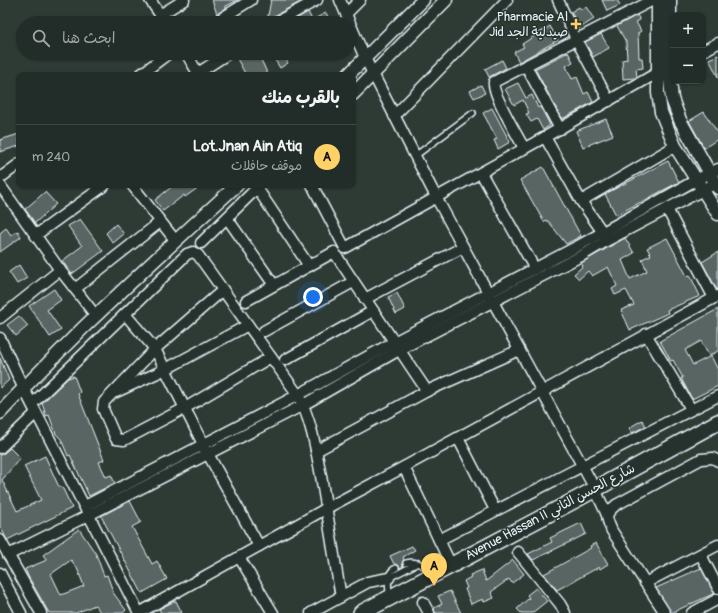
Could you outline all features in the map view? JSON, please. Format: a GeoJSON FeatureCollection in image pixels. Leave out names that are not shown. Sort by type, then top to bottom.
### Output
{"type":"FeatureCollection","features":[{"type":"Feature","properties":{"kind":"main road","name":"Avenue Hassan II شارع الحسن الثاني"},"geometry":{"type":"LineString","coordinates":[[361,613],[718,422]]}},
{"type":"Feature","properties":{"kind":"street"},"geometry":{"type":"LineString","coordinates":[[150,0],[161,16]]}},
{"type":"Feature","properties":{"kind":"street"},"geometry":{"type":"LineString","coordinates":[[166,16],[184,0]]}},
{"type":"Feature","properties":{"kind":"street"},"geometry":{"type":"LineString","coordinates":[[225,16],[251,0]]}},
{"type":"Feature","properties":{"kind":"street"},"geometry":{"type":"LineString","coordinates":[[288,16],[317,0]]}},
{"type":"Feature","properties":{"kind":"street"},"geometry":{"type":"LineString","coordinates":[[340,0],[346,14],[360,0]]}},
{"type":"Feature","properties":{"kind":"street"},"geometry":{"type":"LineString","coordinates":[[351,72],[423,0]]}},
{"type":"Feature","properties":{"kind":"street"},"geometry":{"type":"LineString","coordinates":[[356,91],[446,0]]}},
{"type":"Feature","properties":{"kind":"street"},"geometry":{"type":"LineString","coordinates":[[394,116],[507,0]]}},
{"type":"Feature","properties":{"kind":"street"},"geometry":{"type":"LineString","coordinates":[[558,0],[576,39],[609,101]]}},
{"type":"Feature","properties":{"kind":"street"},"geometry":{"type":"LineString","coordinates":[[524,148],[498,99],[493,85],[494,82],[653,0]]}},
{"type":"Feature","properties":{"kind":"street"},"geometry":{"type":"LineString","coordinates":[[658,0],[658,93],[661,112],[675,146],[718,214]]}},
{"type":"Feature","properties":{"kind":"street"},"geometry":{"type":"LineString","coordinates":[[670,0],[671,48]]}},
{"type":"Feature","properties":{"kind":"street"},"geometry":{"type":"LineString","coordinates":[[356,37],[394,116],[436,197],[595,489],[607,515],[607,520],[612,531],[665,613]]}},
{"type":"Feature","properties":{"kind":"street"},"geometry":{"type":"LineString","coordinates":[[706,49],[718,43]]}},
{"type":"Feature","properties":{"kind":"street"},"geometry":{"type":"LineString","coordinates":[[144,72],[160,60]]}},
{"type":"Feature","properties":{"kind":"street"},"geometry":{"type":"LineString","coordinates":[[190,60],[198,72]]}},
{"type":"Feature","properties":{"kind":"street"},"geometry":{"type":"LineString","coordinates":[[202,72],[219,60]]}},
{"type":"Feature","properties":{"kind":"street"},"geometry":{"type":"LineString","coordinates":[[526,66],[560,128]]}},
{"type":"Feature","properties":{"kind":"street"},"geometry":{"type":"LineString","coordinates":[[314,188],[344,248],[481,173],[658,72],[670,67]]}},
{"type":"Feature","properties":{"kind":"street"},"geometry":{"type":"LineString","coordinates":[[8,555],[204,444],[491,297],[583,255],[605,236],[699,184],[716,179],[676,111],[671,84]]}},
{"type":"Feature","properties":{"kind":"street"},"geometry":{"type":"LineString","coordinates":[[545,137],[581,201],[605,236]]}},
{"type":"Feature","properties":{"kind":"street"},"geometry":{"type":"LineString","coordinates":[[581,201],[675,146]]}},
{"type":"Feature","properties":{"kind":"street"},"geometry":{"type":"LineString","coordinates":[[0,178],[16,166]]}},
{"type":"Feature","properties":{"kind":"street"},"geometry":{"type":"LineString","coordinates":[[481,173],[535,269]]}},
{"type":"Feature","properties":{"kind":"street"},"geometry":{"type":"LineString","coordinates":[[491,297],[535,269],[666,209],[699,184]]}},
{"type":"Feature","properties":{"kind":"street"},"geometry":{"type":"LineString","coordinates":[[0,185],[60,270],[96,316]]}},
{"type":"Feature","properties":{"kind":"street"},"geometry":{"type":"LineString","coordinates":[[36,235],[101,188]]}},
{"type":"Feature","properties":{"kind":"street"},"geometry":{"type":"LineString","coordinates":[[134,188],[160,222],[176,240]]}},
{"type":"Feature","properties":{"kind":"street"},"geometry":{"type":"LineString","coordinates":[[0,413],[23,387],[96,316],[234,188]]}},
{"type":"Feature","properties":{"kind":"street"},"geometry":{"type":"LineString","coordinates":[[201,243],[256,188]]}},
{"type":"Feature","properties":{"kind":"street"},"geometry":{"type":"LineString","coordinates":[[259,188],[309,266]]}},
{"type":"Feature","properties":{"kind":"street"},"geometry":{"type":"LineString","coordinates":[[0,338],[2,349],[34,408],[139,613],[327,508],[716,297],[666,209]]}},
{"type":"Feature","properties":{"kind":"street"},"geometry":{"type":"LineString","coordinates":[[227,218],[274,285]]}},
{"type":"Feature","properties":{"kind":"street"},"geometry":{"type":"LineString","coordinates":[[75,289],[160,222]]}},
{"type":"Feature","properties":{"kind":"street"},"geometry":{"type":"LineString","coordinates":[[365,299],[464,247]]}},
{"type":"Feature","properties":{"kind":"street"},"geometry":{"type":"LineString","coordinates":[[0,448],[34,408],[125,314],[188,254],[193,252],[198,255],[298,395],[303,405],[316,451],[327,508],[341,597]]}},
{"type":"Feature","properties":{"kind":"street"},"geometry":{"type":"LineString","coordinates":[[246,301],[334,252],[427,391]]}},
{"type":"Feature","properties":{"kind":"street"},"geometry":{"type":"LineString","coordinates":[[0,318],[60,270]]}},
{"type":"Feature","properties":{"kind":"street"},"geometry":{"type":"LineString","coordinates":[[264,331],[353,282]]}},
{"type":"Feature","properties":{"kind":"street"},"geometry":{"type":"LineString","coordinates":[[223,290],[155,349],[104,402],[103,409],[116,439],[124,440],[185,408],[271,357]]}},
{"type":"Feature","properties":{"kind":"street"},"geometry":{"type":"LineString","coordinates":[[285,360],[373,310]]}},
{"type":"Feature","properties":{"kind":"street"},"geometry":{"type":"LineString","coordinates":[[125,314],[155,349],[208,454],[259,546]]}},
{"type":"Feature","properties":{"kind":"street"},"geometry":{"type":"LineString","coordinates":[[111,394],[166,369],[248,325]]}},
{"type":"Feature","properties":{"kind":"street"},"geometry":{"type":"LineString","coordinates":[[646,334],[691,409]]}},
{"type":"Feature","properties":{"kind":"street"},"geometry":{"type":"LineString","coordinates":[[87,511],[208,454],[303,405],[396,346]]}},
{"type":"Feature","properties":{"kind":"street"},"geometry":{"type":"LineString","coordinates":[[316,451],[427,391],[519,350]]}},
{"type":"Feature","properties":{"kind":"street"},"geometry":{"type":"LineString","coordinates":[[439,540],[718,396]]}},
{"type":"Feature","properties":{"kind":"street"},"geometry":{"type":"LineString","coordinates":[[458,438],[495,510]]}},
{"type":"Feature","properties":{"kind":"street"},"geometry":{"type":"LineString","coordinates":[[607,515],[610,510],[616,506],[701,458],[713,458],[718,461]]}},
{"type":"Feature","properties":{"kind":"street"},"geometry":{"type":"LineString","coordinates":[[404,467],[451,566]]}},
{"type":"Feature","properties":{"kind":"street"},"geometry":{"type":"LineString","coordinates":[[0,540],[40,613]]}},
{"type":"Feature","properties":{"kind":"street"},"geometry":{"type":"LineString","coordinates":[[645,582],[701,555],[718,545]]}},
{"type":"Feature","properties":{"kind":"street"},"geometry":{"type":"LineString","coordinates":[[518,552],[560,604],[565,613]]}},
{"type":"Feature","properties":{"kind":"street"},"geometry":{"type":"LineString","coordinates":[[701,555],[718,588]]}},
{"type":"Feature","properties":{"kind":"street"},"geometry":{"type":"LineString","coordinates":[[239,557],[273,613]]}},
{"type":"Feature","properties":{"kind":"street"},"geometry":{"type":"LineString","coordinates":[[0,573],[21,613]]}},
{"type":"Feature","properties":{"kind":"street"},"geometry":{"type":"LineString","coordinates":[[311,613],[368,582],[389,578]]}},
{"type":"Feature","properties":{"kind":"street"},"geometry":{"type":"LineString","coordinates":[[692,613],[710,609],[718,599]]}},
{"type":"Feature","properties":{"kind":"street"},"geometry":{"type":"LineString","coordinates":[[423,602],[429,613]]}},
{"type":"Feature","properties":{"kind":"lane"},"geometry":{"type":"LineString","coordinates":[[415,156],[473,113]]}},
{"type":"Feature","properties":{"kind":"lane"},"geometry":{"type":"LineString","coordinates":[[406,563],[418,563],[436,573]]}},
{"type":"Feature","properties":{"kind":"lane"},"geometry":{"type":"LineString","coordinates":[[389,578],[418,563]]}},
{"type":"Feature","properties":{"kind":"lane"},"geometry":{"type":"LineString","coordinates":[[389,599],[390,572],[396,568]]}},
{"type":"Feature","properties":{"kind":"building"},"geometry":{"type":"Polygon","coordinates":[[[212,0],[238,0],[226,6],[226,8],[217,14],[212,0]]]}},
{"type":"Feature","properties":{"kind":"building"},"geometry":{"type":"Polygon","coordinates":[[[271,0],[302,0],[274,16],[268,16],[271,0]]]}},
{"type":"Feature","properties":{"kind":"building"},"geometry":{"type":"Polygon","coordinates":[[[602,0],[617,0],[620,5],[607,11],[602,0]]]}},
{"type":"Feature","properties":{"kind":"building"},"geometry":{"type":"Polygon","coordinates":[[[579,7],[581,10],[586,7],[594,19],[580,28],[571,12],[579,7]]]}},
{"type":"Feature","properties":{"kind":"building"},"geometry":{"type":"Polygon","coordinates":[[[308,12],[310,16],[301,16],[308,12]]]}},
{"type":"Feature","properties":{"kind":"building"},"geometry":{"type":"Polygon","coordinates":[[[326,13],[328,16],[320,16],[326,13]]]}},
{"type":"Feature","properties":{"kind":"building"},"geometry":{"type":"Polygon","coordinates":[[[637,15],[640,20],[636,22],[641,31],[638,33],[639,58],[642,58],[643,68],[636,69],[637,77],[623,79],[622,60],[627,59],[626,42],[617,26],[637,15]]]}},
{"type":"Feature","properties":{"kind":"building"},"geometry":{"type":"Polygon","coordinates":[[[550,26],[558,40],[519,62],[514,52],[524,47],[522,44],[550,26]]]}},
{"type":"Feature","properties":{"kind":"building"},"geometry":{"type":"Polygon","coordinates":[[[601,34],[609,48],[593,57],[585,42],[601,34]]]}},
{"type":"Feature","properties":{"kind":"building"},"geometry":{"type":"Polygon","coordinates":[[[568,52],[573,62],[566,66],[572,79],[577,77],[584,94],[588,92],[593,102],[562,119],[535,69],[568,52]]]}},
{"type":"Feature","properties":{"kind":"building"},"geometry":{"type":"Polygon","coordinates":[[[718,55],[718,77],[709,59],[718,55]]]}},
{"type":"Feature","properties":{"kind":"building"},"geometry":{"type":"Polygon","coordinates":[[[238,60],[261,60],[267,72],[244,72],[238,60]]]}},
{"type":"Feature","properties":{"kind":"building"},"geometry":{"type":"Polygon","coordinates":[[[275,60],[286,60],[288,63],[280,68],[275,60]]]}},
{"type":"Feature","properties":{"kind":"building"},"geometry":{"type":"Polygon","coordinates":[[[502,60],[506,68],[489,77],[485,69],[502,60]]]}},
{"type":"Feature","properties":{"kind":"building"},"geometry":{"type":"Polygon","coordinates":[[[518,83],[526,98],[532,95],[538,108],[540,106],[550,125],[543,130],[537,119],[531,122],[526,114],[529,113],[523,100],[514,105],[505,89],[518,83]]]}},
{"type":"Feature","properties":{"kind":"building"},"geometry":{"type":"Polygon","coordinates":[[[481,85],[485,93],[474,98],[470,91],[481,85]]]}},
{"type":"Feature","properties":{"kind":"building"},"geometry":{"type":"Polygon","coordinates":[[[492,108],[510,142],[498,149],[494,140],[497,139],[483,113],[492,108]]]}},
{"type":"Feature","properties":{"kind":"building"},"geometry":{"type":"Polygon","coordinates":[[[704,112],[718,133],[718,139],[704,148],[689,121],[704,112]]]}},
{"type":"Feature","properties":{"kind":"building"},"geometry":{"type":"Polygon","coordinates":[[[606,119],[613,135],[583,147],[576,131],[606,119]]]}},
{"type":"Feature","properties":{"kind":"building"},"geometry":{"type":"Polygon","coordinates":[[[16,135],[16,147],[0,152],[0,140],[16,135]]]}},
{"type":"Feature","properties":{"kind":"building"},"geometry":{"type":"Polygon","coordinates":[[[668,161],[679,182],[616,215],[605,194],[668,161]]]}},
{"type":"Feature","properties":{"kind":"building"},"geometry":{"type":"Polygon","coordinates":[[[543,167],[581,236],[566,244],[549,222],[546,220],[544,222],[520,180],[543,167]]]}},
{"type":"Feature","properties":{"kind":"building"},"geometry":{"type":"Polygon","coordinates":[[[170,188],[198,188],[185,197],[184,195],[163,211],[155,200],[170,188]]]}},
{"type":"Feature","properties":{"kind":"building"},"geometry":{"type":"Polygon","coordinates":[[[45,192],[56,204],[35,223],[25,209],[45,192]]]}},
{"type":"Feature","properties":{"kind":"building"},"geometry":{"type":"Polygon","coordinates":[[[80,219],[103,251],[72,274],[62,261],[82,246],[68,226],[80,219]]]}},
{"type":"Feature","properties":{"kind":"building"},"geometry":{"type":"Polygon","coordinates":[[[116,224],[124,234],[113,243],[106,233],[116,224]]]}},
{"type":"Feature","properties":{"kind":"building"},"geometry":{"type":"Polygon","coordinates":[[[6,228],[11,235],[18,231],[21,237],[0,252],[0,233],[6,228]]]}},
{"type":"Feature","properties":{"kind":"building"},"geometry":{"type":"Polygon","coordinates":[[[625,238],[634,253],[622,260],[630,279],[647,271],[642,259],[651,255],[647,248],[667,238],[687,276],[690,275],[700,296],[667,310],[668,313],[630,330],[621,310],[634,305],[626,290],[615,295],[612,289],[617,286],[608,267],[592,276],[588,271],[579,279],[574,274],[583,266],[581,263],[625,238]]]}},
{"type":"Feature","properties":{"kind":"building"},"geometry":{"type":"Polygon","coordinates":[[[718,252],[718,290],[717,290],[702,262],[718,252]]]}},
{"type":"Feature","properties":{"kind":"building"},"geometry":{"type":"Polygon","coordinates":[[[19,265],[27,278],[17,284],[9,272],[19,265]]]}},
{"type":"Feature","properties":{"kind":"building"},"geometry":{"type":"Polygon","coordinates":[[[54,289],[61,300],[47,310],[61,330],[50,337],[29,306],[54,289]]]}},
{"type":"Feature","properties":{"kind":"building"},"geometry":{"type":"Polygon","coordinates":[[[397,293],[405,309],[396,314],[388,297],[397,293]]]}},
{"type":"Feature","properties":{"kind":"building"},"geometry":{"type":"Polygon","coordinates":[[[718,309],[718,351],[709,356],[701,341],[685,350],[693,365],[711,356],[718,370],[718,386],[692,399],[681,378],[683,378],[673,360],[671,361],[660,341],[718,309]]]}},
{"type":"Feature","properties":{"kind":"building"},"geometry":{"type":"Polygon","coordinates":[[[19,316],[28,326],[16,336],[7,325],[19,316]]]}},
{"type":"Feature","properties":{"kind":"building"},"geometry":{"type":"Polygon","coordinates":[[[0,358],[9,380],[0,388],[0,358]]]}},
{"type":"Feature","properties":{"kind":"building"},"geometry":{"type":"Polygon","coordinates":[[[74,376],[80,392],[78,394],[104,460],[99,462],[106,477],[111,475],[115,483],[89,496],[70,455],[68,456],[61,439],[56,434],[49,415],[46,416],[42,403],[68,378],[74,376]]]}},
{"type":"Feature","properties":{"kind":"building"},"geometry":{"type":"Polygon","coordinates":[[[642,420],[646,426],[632,433],[629,428],[642,420]]]}},
{"type":"Feature","properties":{"kind":"building"},"geometry":{"type":"Polygon","coordinates":[[[10,448],[20,458],[2,480],[17,511],[41,500],[24,466],[45,456],[58,485],[63,489],[72,508],[7,540],[0,526],[0,454],[4,453],[10,448]]]}},
{"type":"Feature","properties":{"kind":"building"},"geometry":{"type":"Polygon","coordinates":[[[130,501],[141,522],[132,527],[152,564],[157,561],[167,579],[142,593],[101,516],[130,501]]]}},
{"type":"Feature","properties":{"kind":"building"},"geometry":{"type":"Polygon","coordinates":[[[581,523],[586,534],[533,560],[528,554],[552,542],[550,538],[581,523]]]}},
{"type":"Feature","properties":{"kind":"building"},"geometry":{"type":"Polygon","coordinates":[[[79,529],[96,554],[104,576],[107,575],[114,594],[126,610],[123,613],[101,613],[95,605],[76,613],[49,613],[25,569],[47,560],[43,555],[79,529]],[[71,560],[51,574],[61,595],[84,586],[77,568],[71,560]]]}},
{"type":"Feature","properties":{"kind":"building"},"geometry":{"type":"Polygon","coordinates":[[[596,543],[608,564],[600,569],[599,567],[557,590],[544,574],[591,548],[590,546],[596,543]]]}},
{"type":"Feature","properties":{"kind":"building"},"geometry":{"type":"Polygon","coordinates":[[[412,546],[415,550],[403,557],[403,566],[400,568],[398,565],[394,564],[390,556],[412,546]]]}},
{"type":"Feature","properties":{"kind":"building"},"geometry":{"type":"Polygon","coordinates":[[[513,560],[524,574],[512,583],[509,579],[491,592],[494,598],[484,602],[483,599],[471,604],[465,589],[467,588],[464,581],[471,577],[470,575],[482,570],[486,581],[513,560]]]}},
{"type":"Feature","properties":{"kind":"building"},"geometry":{"type":"Polygon","coordinates":[[[701,568],[715,593],[671,613],[656,588],[701,568]]]}},
{"type":"Feature","properties":{"kind":"building"},"geometry":{"type":"Polygon","coordinates":[[[536,588],[547,601],[532,613],[521,613],[517,609],[529,598],[527,595],[536,588]]]}},
{"type":"Feature","properties":{"kind":"building"},"geometry":{"type":"Polygon","coordinates":[[[450,591],[461,613],[435,613],[434,608],[442,604],[438,596],[450,591]]]}},
{"type":"Feature","properties":{"kind":"building"},"geometry":{"type":"Polygon","coordinates":[[[175,601],[182,613],[161,613],[159,609],[175,601]]]}},
{"type":"Feature","properties":{"kind":"place","name":"Pharmacie Al Jid صيدلية الجد"},"geometry":{"type":"Point","coordinates":[576,24]}},
{"type":"Feature","properties":{"kind":"place","name":"Lot.Jnan Ain Atiq"},"geometry":{"type":"Point","coordinates":[434,586]}}]}
